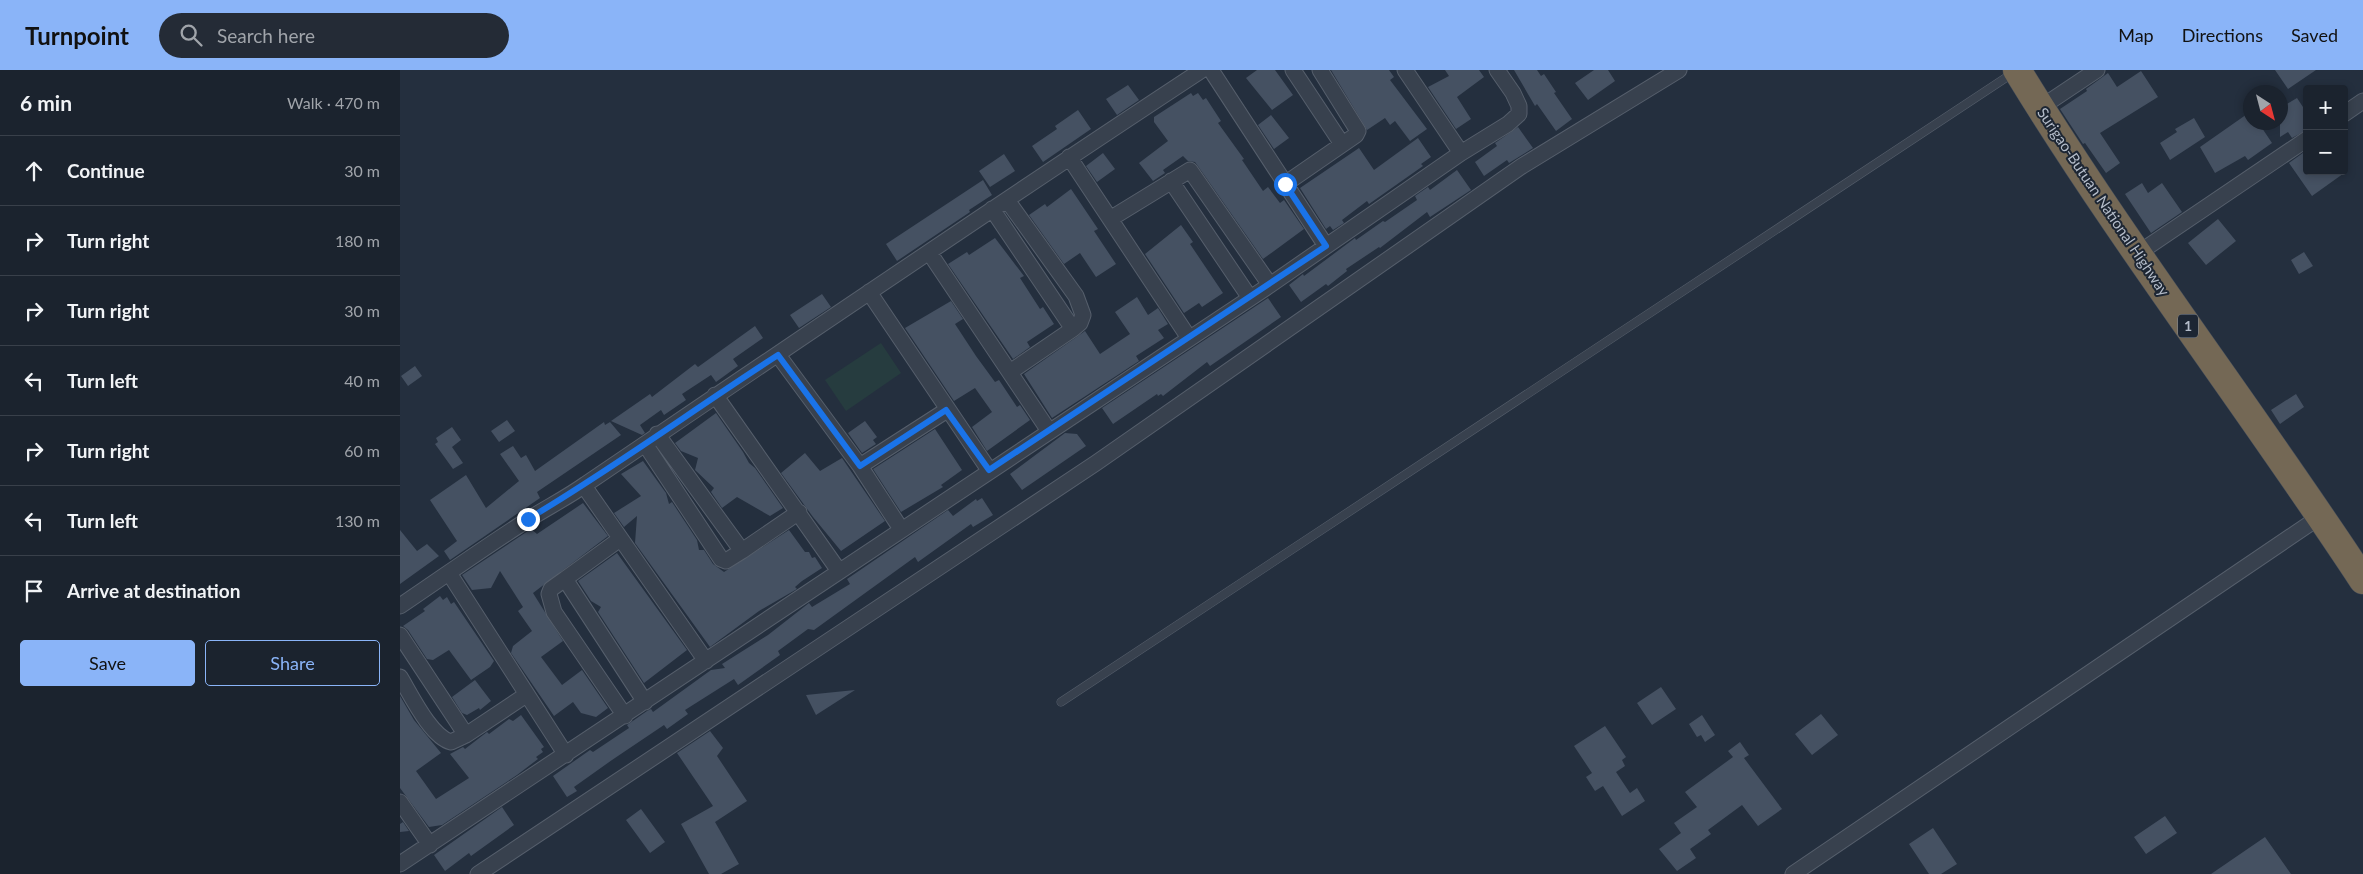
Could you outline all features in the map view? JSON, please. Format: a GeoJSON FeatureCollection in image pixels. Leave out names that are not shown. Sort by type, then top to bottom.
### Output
{"type":"FeatureCollection","features":[{"type":"Feature","properties":{"kind":"highway","name":"Surigao-Butuan National Highway"},"geometry":{"type":"LineString","coordinates":[[2017,70],[2137,254],[2321,516],[2363,580]]}},
{"type":"Feature","properties":{"kind":"street"},"geometry":{"type":"LineString","coordinates":[[400,606],[528,519],[584,486],[657,434],[778,355],[1069,157],[1202,70]]}},
{"type":"Feature","properties":{"kind":"street"},"geometry":{"type":"LineString","coordinates":[[1211,70],[1326,246]]}},
{"type":"Feature","properties":{"kind":"street"},"geometry":{"type":"LineString","coordinates":[[1293,70],[1342,144]]}},
{"type":"Feature","properties":{"kind":"street"},"geometry":{"type":"LineString","coordinates":[[1285,184],[1356,135],[1358,131],[1320,70]]}},
{"type":"Feature","properties":{"kind":"street"},"geometry":{"type":"LineString","coordinates":[[1405,70],[1461,153]]}},
{"type":"Feature","properties":{"kind":"street"},"geometry":{"type":"LineString","coordinates":[[400,864],[566,755],[989,470],[1270,285],[1461,153],[1508,124],[1519,114],[1519,106],[1497,70]]}},
{"type":"Feature","properties":{"kind":"street"},"geometry":{"type":"LineString","coordinates":[[478,874],[1088,468],[1522,166],[1680,70]]}},
{"type":"Feature","properties":{"kind":"street"},"geometry":{"type":"LineString","coordinates":[[2040,108],[2097,70]]}},
{"type":"Feature","properties":{"kind":"street"},"geometry":{"type":"LineString","coordinates":[[2348,111],[2363,101]]}},
{"type":"Feature","properties":{"kind":"street"},"geometry":{"type":"LineString","coordinates":[[2137,254],[2303,142]]}},
{"type":"Feature","properties":{"kind":"street"},"geometry":{"type":"LineString","coordinates":[[1069,157],[1189,338]]}},
{"type":"Feature","properties":{"kind":"street"},"geometry":{"type":"LineString","coordinates":[[1110,219],[1187,171],[1192,172],[1270,285]]}},
{"type":"Feature","properties":{"kind":"street"},"geometry":{"type":"LineString","coordinates":[[1170,181],[1250,298]]}},
{"type":"Feature","properties":{"kind":"street"},"geometry":{"type":"LineString","coordinates":[[1007,200],[1076,296],[1084,315],[1080,323],[1073,330],[1010,372]]}},
{"type":"Feature","properties":{"kind":"street"},"geometry":{"type":"LineString","coordinates":[[992,209],[1073,330]]}},
{"type":"Feature","properties":{"kind":"street"},"geometry":{"type":"LineString","coordinates":[[929,252],[1049,431]]}},
{"type":"Feature","properties":{"kind":"street"},"geometry":{"type":"LineString","coordinates":[[869,292],[946,410],[989,470]]}},
{"type":"Feature","properties":{"kind":"street"},"geometry":{"type":"LineString","coordinates":[[778,355],[860,466],[901,529]]}},
{"type":"Feature","properties":{"kind":"street"},"geometry":{"type":"LineString","coordinates":[[715,395],[839,571]]}},
{"type":"Feature","properties":{"kind":"street"},"geometry":{"type":"LineString","coordinates":[[860,466],[946,410]]}},
{"type":"Feature","properties":{"kind":"street"},"geometry":{"type":"LineString","coordinates":[[657,434],[742,551]]}},
{"type":"Feature","properties":{"kind":"street"},"geometry":{"type":"LineString","coordinates":[[644,444],[721,559],[726,561],[799,512]]}},
{"type":"Feature","properties":{"kind":"street"},"geometry":{"type":"LineString","coordinates":[[584,486],[706,661]]}},
{"type":"Feature","properties":{"kind":"street"},"geometry":{"type":"LineString","coordinates":[[1793,874],[2321,516]]}},
{"type":"Feature","properties":{"kind":"street"},"geometry":{"type":"LineString","coordinates":[[620,539],[551,589],[549,594],[554,612],[624,716]]}},
{"type":"Feature","properties":{"kind":"street"},"geometry":{"type":"LineString","coordinates":[[449,573],[566,755]]}},
{"type":"Feature","properties":{"kind":"street"},"geometry":{"type":"LineString","coordinates":[[565,579],[645,702]]}},
{"type":"Feature","properties":{"kind":"street"},"geometry":{"type":"LineString","coordinates":[[400,635],[466,735]]}},
{"type":"Feature","properties":{"kind":"street"},"geometry":{"type":"LineString","coordinates":[[400,677],[423,714],[443,740],[451,742],[466,735],[526,695]]}},
{"type":"Feature","properties":{"kind":"street"},"geometry":{"type":"LineString","coordinates":[[400,802],[430,845]]}},
{"type":"Feature","properties":{"kind":"lane"},"geometry":{"type":"LineString","coordinates":[[1061,702],[2017,70]]}},
{"type":"Feature","properties":{"kind":"green space"},"geometry":{"type":"Polygon","coordinates":[[[881,343],[901,373],[846,411],[825,380],[881,343]]]}},
{"type":"Feature","properties":{"kind":"building"},"geometry":{"type":"Polygon","coordinates":[[[1257,70],[1275,70],[1293,95],[1272,110],[1246,78],[1257,70]]]}},
{"type":"Feature","properties":{"kind":"building"},"geometry":{"type":"Polygon","coordinates":[[[1331,70],[1389,70],[1394,77],[1390,80],[1427,129],[1410,141],[1395,121],[1390,125],[1385,118],[1367,130],[1331,70]]]}},
{"type":"Feature","properties":{"kind":"building"},"geometry":{"type":"Polygon","coordinates":[[[1445,70],[1479,70],[1484,77],[1457,97],[1471,119],[1456,129],[1428,87],[1449,76],[1445,70]]]}},
{"type":"Feature","properties":{"kind":"building"},"geometry":{"type":"Polygon","coordinates":[[[1514,70],[1537,70],[1541,76],[1544,74],[1556,92],[1554,93],[1572,119],[1556,131],[1537,104],[1535,106],[1514,70]]]}},
{"type":"Feature","properties":{"kind":"building"},"geometry":{"type":"Polygon","coordinates":[[[1594,70],[1608,70],[1615,81],[1588,100],[1575,83],[1594,70]]]}},
{"type":"Feature","properties":{"kind":"building"},"geometry":{"type":"Polygon","coordinates":[[[2275,70],[2316,70],[2288,89],[2288,85],[2285,85],[2275,70]]]}},
{"type":"Feature","properties":{"kind":"building"},"geometry":{"type":"Polygon","coordinates":[[[2141,71],[2158,97],[2100,133],[2120,163],[2106,173],[2085,143],[2083,144],[2060,109],[2087,91],[2086,89],[2108,73],[2117,87],[2141,71]]]}},
{"type":"Feature","properties":{"kind":"building"},"geometry":{"type":"Polygon","coordinates":[[[1128,85],[1139,100],[1117,115],[1106,99],[1128,85]]]}},
{"type":"Feature","properties":{"kind":"building"},"geometry":{"type":"Polygon","coordinates":[[[1191,93],[1193,96],[1198,93],[1203,100],[1206,98],[1221,121],[1218,123],[1244,159],[1242,160],[1263,191],[1268,187],[1280,203],[1284,200],[1304,229],[1263,259],[1195,162],[1188,161],[1183,156],[1163,170],[1165,173],[1153,181],[1139,163],[1168,141],[1154,122],[1154,117],[1191,93]]]}},
{"type":"Feature","properties":{"kind":"building"},"geometry":{"type":"Polygon","coordinates":[[[2297,98],[2303,107],[2303,132],[2292,138],[2288,132],[2280,137],[2280,130],[2288,130],[2288,103],[2297,98]]]}},
{"type":"Feature","properties":{"kind":"building"},"geometry":{"type":"Polygon","coordinates":[[[1078,110],[1091,129],[1043,162],[1032,146],[1057,129],[1055,126],[1078,110]]]}},
{"type":"Feature","properties":{"kind":"building"},"geometry":{"type":"Polygon","coordinates":[[[1271,115],[1289,138],[1274,149],[1258,125],[1271,115]]]}},
{"type":"Feature","properties":{"kind":"building"},"geometry":{"type":"Polygon","coordinates":[[[2243,117],[2243,130],[2263,130],[2272,143],[2248,160],[2245,156],[2215,173],[2200,147],[2243,117]]]}},
{"type":"Feature","properties":{"kind":"building"},"geometry":{"type":"Polygon","coordinates":[[[2194,118],[2205,137],[2170,160],[2160,143],[2177,132],[2175,129],[2194,118]]]}},
{"type":"Feature","properties":{"kind":"building"},"geometry":{"type":"Polygon","coordinates":[[[1518,127],[1533,148],[1509,163],[1507,160],[1484,176],[1475,162],[1497,146],[1495,143],[1518,127]]]}},
{"type":"Feature","properties":{"kind":"building"},"geometry":{"type":"Polygon","coordinates":[[[1418,138],[1431,157],[1421,164],[1423,166],[1369,204],[1367,201],[1342,220],[1344,223],[1333,230],[1330,226],[1326,229],[1300,188],[1359,148],[1374,170],[1418,138]]]}},
{"type":"Feature","properties":{"kind":"building"},"geometry":{"type":"Polygon","coordinates":[[[1103,153],[1115,169],[1097,182],[1086,166],[1103,153]]]}},
{"type":"Feature","properties":{"kind":"building"},"geometry":{"type":"Polygon","coordinates":[[[2303,153],[2303,175],[2341,175],[2312,196],[2289,163],[2303,153]]]}},
{"type":"Feature","properties":{"kind":"building"},"geometry":{"type":"Polygon","coordinates":[[[1004,154],[1015,171],[990,187],[979,171],[1004,154]]]}},
{"type":"Feature","properties":{"kind":"building"},"geometry":{"type":"Polygon","coordinates":[[[1457,170],[1471,190],[1430,217],[1427,212],[1380,248],[1346,269],[1347,271],[1328,286],[1326,284],[1301,302],[1289,285],[1355,238],[1356,240],[1417,200],[1415,196],[1428,187],[1430,190],[1457,170]]]}},
{"type":"Feature","properties":{"kind":"building"},"geometry":{"type":"Polygon","coordinates":[[[983,180],[992,195],[897,261],[886,244],[983,180]]]}},
{"type":"Feature","properties":{"kind":"building"},"geometry":{"type":"Polygon","coordinates":[[[2142,183],[2148,193],[2162,183],[2182,212],[2151,233],[2125,194],[2142,183]]]}},
{"type":"Feature","properties":{"kind":"building"},"geometry":{"type":"Polygon","coordinates":[[[1071,189],[1098,229],[1094,231],[1116,264],[1096,277],[1080,253],[1064,264],[1029,215],[1045,204],[1047,207],[1071,189]]]}},
{"type":"Feature","properties":{"kind":"building"},"geometry":{"type":"Polygon","coordinates":[[[2218,219],[2236,241],[2206,265],[2188,243],[2218,219]]]}},
{"type":"Feature","properties":{"kind":"building"},"geometry":{"type":"Polygon","coordinates":[[[1181,225],[1193,242],[1190,244],[1223,293],[1202,307],[1199,303],[1184,313],[1145,254],[1181,225]]]}},
{"type":"Feature","properties":{"kind":"building"},"geometry":{"type":"Polygon","coordinates":[[[995,238],[1024,276],[1020,278],[1040,309],[1043,307],[1054,324],[1027,342],[1030,347],[1013,359],[948,264],[967,252],[969,255],[995,238]]]}},
{"type":"Feature","properties":{"kind":"building"},"geometry":{"type":"Polygon","coordinates":[[[2304,252],[2313,266],[2299,274],[2291,260],[2304,252]]]}},
{"type":"Feature","properties":{"kind":"building"},"geometry":{"type":"Polygon","coordinates":[[[822,294],[831,307],[799,328],[790,315],[822,294]]]}},
{"type":"Feature","properties":{"kind":"building"},"geometry":{"type":"Polygon","coordinates":[[[1137,297],[1148,315],[1158,308],[1168,324],[1158,330],[1164,338],[1136,356],[1139,361],[1052,418],[1024,374],[1085,331],[1100,354],[1130,334],[1115,312],[1137,297]]]}},
{"type":"Feature","properties":{"kind":"building"},"geometry":{"type":"Polygon","coordinates":[[[1268,298],[1281,317],[1210,366],[1207,362],[1163,396],[1161,394],[1158,396],[1157,394],[1113,424],[1102,408],[1268,298]]]}},
{"type":"Feature","properties":{"kind":"building"},"geometry":{"type":"Polygon","coordinates":[[[951,301],[963,319],[955,324],[976,356],[995,382],[999,380],[1017,407],[1020,405],[1030,420],[987,451],[972,427],[992,412],[975,388],[954,401],[905,328],[951,301]]]}},
{"type":"Feature","properties":{"kind":"building"},"geometry":{"type":"Polygon","coordinates":[[[755,326],[763,338],[733,359],[738,366],[716,382],[711,375],[682,394],[686,400],[664,415],[661,410],[640,425],[645,433],[642,435],[611,421],[650,394],[652,397],[695,364],[698,367],[755,326]]]}},
{"type":"Feature","properties":{"kind":"building"},"geometry":{"type":"Polygon","coordinates":[[[415,366],[422,376],[408,386],[401,376],[415,366]]]}},
{"type":"Feature","properties":{"kind":"building"},"geometry":{"type":"Polygon","coordinates":[[[2296,394],[2304,407],[2280,424],[2271,410],[2296,394]]]}},
{"type":"Feature","properties":{"kind":"building"},"geometry":{"type":"Polygon","coordinates":[[[716,413],[749,463],[755,468],[783,508],[770,516],[737,497],[722,508],[711,492],[714,488],[695,470],[698,458],[681,451],[675,443],[716,413]]]}},
{"type":"Feature","properties":{"kind":"building"},"geometry":{"type":"Polygon","coordinates":[[[507,420],[515,431],[499,442],[491,431],[507,420]]]}},
{"type":"Feature","properties":{"kind":"building"},"geometry":{"type":"Polygon","coordinates":[[[865,421],[877,437],[873,440],[876,444],[862,453],[848,433],[865,421]]]}},
{"type":"Feature","properties":{"kind":"building"},"geometry":{"type":"Polygon","coordinates":[[[604,422],[605,425],[610,422],[621,435],[537,492],[540,498],[450,560],[444,551],[457,541],[430,500],[466,475],[486,508],[519,481],[500,454],[513,446],[521,458],[526,455],[535,471],[604,422]]]}},
{"type":"Feature","properties":{"kind":"building"},"geometry":{"type":"Polygon","coordinates":[[[452,427],[461,440],[452,447],[463,463],[453,469],[435,444],[438,442],[436,438],[452,427]]]}},
{"type":"Feature","properties":{"kind":"building"},"geometry":{"type":"Polygon","coordinates":[[[935,429],[962,470],[941,485],[943,487],[901,512],[873,469],[935,429]]]}},
{"type":"Feature","properties":{"kind":"building"},"geometry":{"type":"Polygon","coordinates":[[[1065,433],[1077,434],[1086,446],[1022,490],[1010,474],[1065,433]]]}},
{"type":"Feature","properties":{"kind":"building"},"geometry":{"type":"Polygon","coordinates":[[[805,453],[820,471],[842,458],[885,521],[841,551],[781,473],[805,453]]]}},
{"type":"Feature","properties":{"kind":"building"},"geometry":{"type":"Polygon","coordinates":[[[643,461],[666,493],[669,504],[672,502],[697,540],[699,550],[704,550],[713,564],[724,572],[789,530],[805,552],[809,552],[812,558],[815,557],[822,568],[802,581],[795,587],[797,589],[759,611],[710,647],[635,543],[637,516],[624,527],[614,513],[641,496],[621,474],[643,461]]]}},
{"type":"Feature","properties":{"kind":"building"},"geometry":{"type":"Polygon","coordinates":[[[982,498],[993,515],[973,527],[971,524],[918,562],[915,557],[814,630],[808,629],[778,651],[780,655],[738,685],[734,679],[685,710],[688,714],[667,729],[664,725],[612,760],[574,787],[577,791],[567,797],[553,776],[590,750],[593,752],[629,728],[627,725],[647,711],[651,709],[653,712],[711,670],[725,668],[722,664],[768,635],[809,603],[812,607],[850,584],[847,579],[948,510],[953,516],[976,499],[977,501],[982,498]]]}},
{"type":"Feature","properties":{"kind":"building"},"geometry":{"type":"Polygon","coordinates":[[[583,503],[608,536],[533,593],[563,641],[541,657],[562,685],[582,670],[608,708],[596,717],[581,713],[573,702],[554,716],[511,653],[513,646],[532,631],[518,611],[523,607],[500,571],[491,588],[472,590],[462,575],[531,529],[537,534],[583,503]]]}},
{"type":"Feature","properties":{"kind":"building"},"geometry":{"type":"Polygon","coordinates":[[[400,530],[417,551],[427,544],[439,556],[400,584],[400,530]]]}},
{"type":"Feature","properties":{"kind":"building"},"geometry":{"type":"Polygon","coordinates":[[[617,553],[687,650],[644,683],[598,612],[601,607],[591,601],[578,581],[617,553]]]}},
{"type":"Feature","properties":{"kind":"building"},"geometry":{"type":"Polygon","coordinates":[[[440,596],[443,600],[447,597],[451,604],[454,602],[494,661],[490,667],[471,680],[449,650],[433,660],[427,659],[408,630],[403,626],[425,611],[423,609],[440,596]]]}},
{"type":"Feature","properties":{"kind":"building"},"geometry":{"type":"Polygon","coordinates":[[[475,680],[491,701],[480,710],[479,708],[467,715],[462,713],[452,697],[475,680]]]}},
{"type":"Feature","properties":{"kind":"building"},"geometry":{"type":"Polygon","coordinates":[[[1661,687],[1676,709],[1652,725],[1637,703],[1661,687]]]}},
{"type":"Feature","properties":{"kind":"building"},"geometry":{"type":"Polygon","coordinates":[[[855,690],[816,715],[806,695],[855,690]]]}},
{"type":"Feature","properties":{"kind":"building"},"geometry":{"type":"Polygon","coordinates":[[[400,696],[414,720],[441,753],[416,771],[436,799],[469,778],[450,754],[463,747],[465,749],[487,732],[489,734],[509,719],[513,721],[521,715],[544,747],[541,749],[543,752],[536,757],[538,759],[517,775],[442,825],[429,827],[400,788],[400,696]]]}},
{"type":"Feature","properties":{"kind":"building"},"geometry":{"type":"Polygon","coordinates":[[[1821,714],[1838,735],[1812,755],[1795,734],[1821,714]]]}},
{"type":"Feature","properties":{"kind":"building"},"geometry":{"type":"Polygon","coordinates":[[[1702,715],[1715,735],[1705,742],[1701,735],[1697,737],[1689,724],[1702,715]]]}},
{"type":"Feature","properties":{"kind":"building"},"geometry":{"type":"Polygon","coordinates":[[[1605,726],[1626,757],[1622,760],[1625,766],[1616,772],[1630,793],[1637,788],[1645,801],[1622,816],[1603,786],[1595,791],[1586,777],[1592,773],[1574,746],[1605,726]]]}},
{"type":"Feature","properties":{"kind":"building"},"geometry":{"type":"Polygon","coordinates":[[[710,731],[723,748],[717,756],[747,801],[715,822],[739,864],[721,874],[709,874],[681,824],[713,806],[677,753],[710,731]]]}},
{"type":"Feature","properties":{"kind":"building"},"geometry":{"type":"Polygon","coordinates":[[[1740,742],[1749,755],[1744,758],[1782,809],[1758,826],[1742,805],[1708,830],[1711,834],[1690,849],[1696,858],[1677,871],[1659,849],[1681,833],[1674,823],[1697,807],[1685,792],[1733,757],[1728,751],[1740,742]]]}},
{"type":"Feature","properties":{"kind":"building"},"geometry":{"type":"Polygon","coordinates":[[[502,807],[514,825],[471,856],[469,853],[445,871],[434,855],[502,807]]]}},
{"type":"Feature","properties":{"kind":"building"},"geometry":{"type":"Polygon","coordinates":[[[641,809],[665,842],[650,853],[626,820],[641,809]]]}},
{"type":"Feature","properties":{"kind":"building"},"geometry":{"type":"Polygon","coordinates":[[[2165,816],[2177,833],[2146,854],[2134,837],[2165,816]]]}},
{"type":"Feature","properties":{"kind":"building"},"geometry":{"type":"Polygon","coordinates":[[[403,822],[409,831],[400,832],[400,824],[403,822]]]}},
{"type":"Feature","properties":{"kind":"building"},"geometry":{"type":"Polygon","coordinates":[[[1933,828],[1957,864],[1941,874],[1929,874],[1909,844],[1933,828]]]}},
{"type":"Feature","properties":{"kind":"building"},"geometry":{"type":"Polygon","coordinates":[[[2265,837],[2291,874],[2211,874],[2265,837]]]}},
{"type":"Feature","properties":{"kind":"route"},"geometry":{"type":"LineString","coordinates":[[528,519],[584,486],[657,434],[778,355],[860,466],[946,410],[989,470],[1326,246],[1285,184]]}}]}
